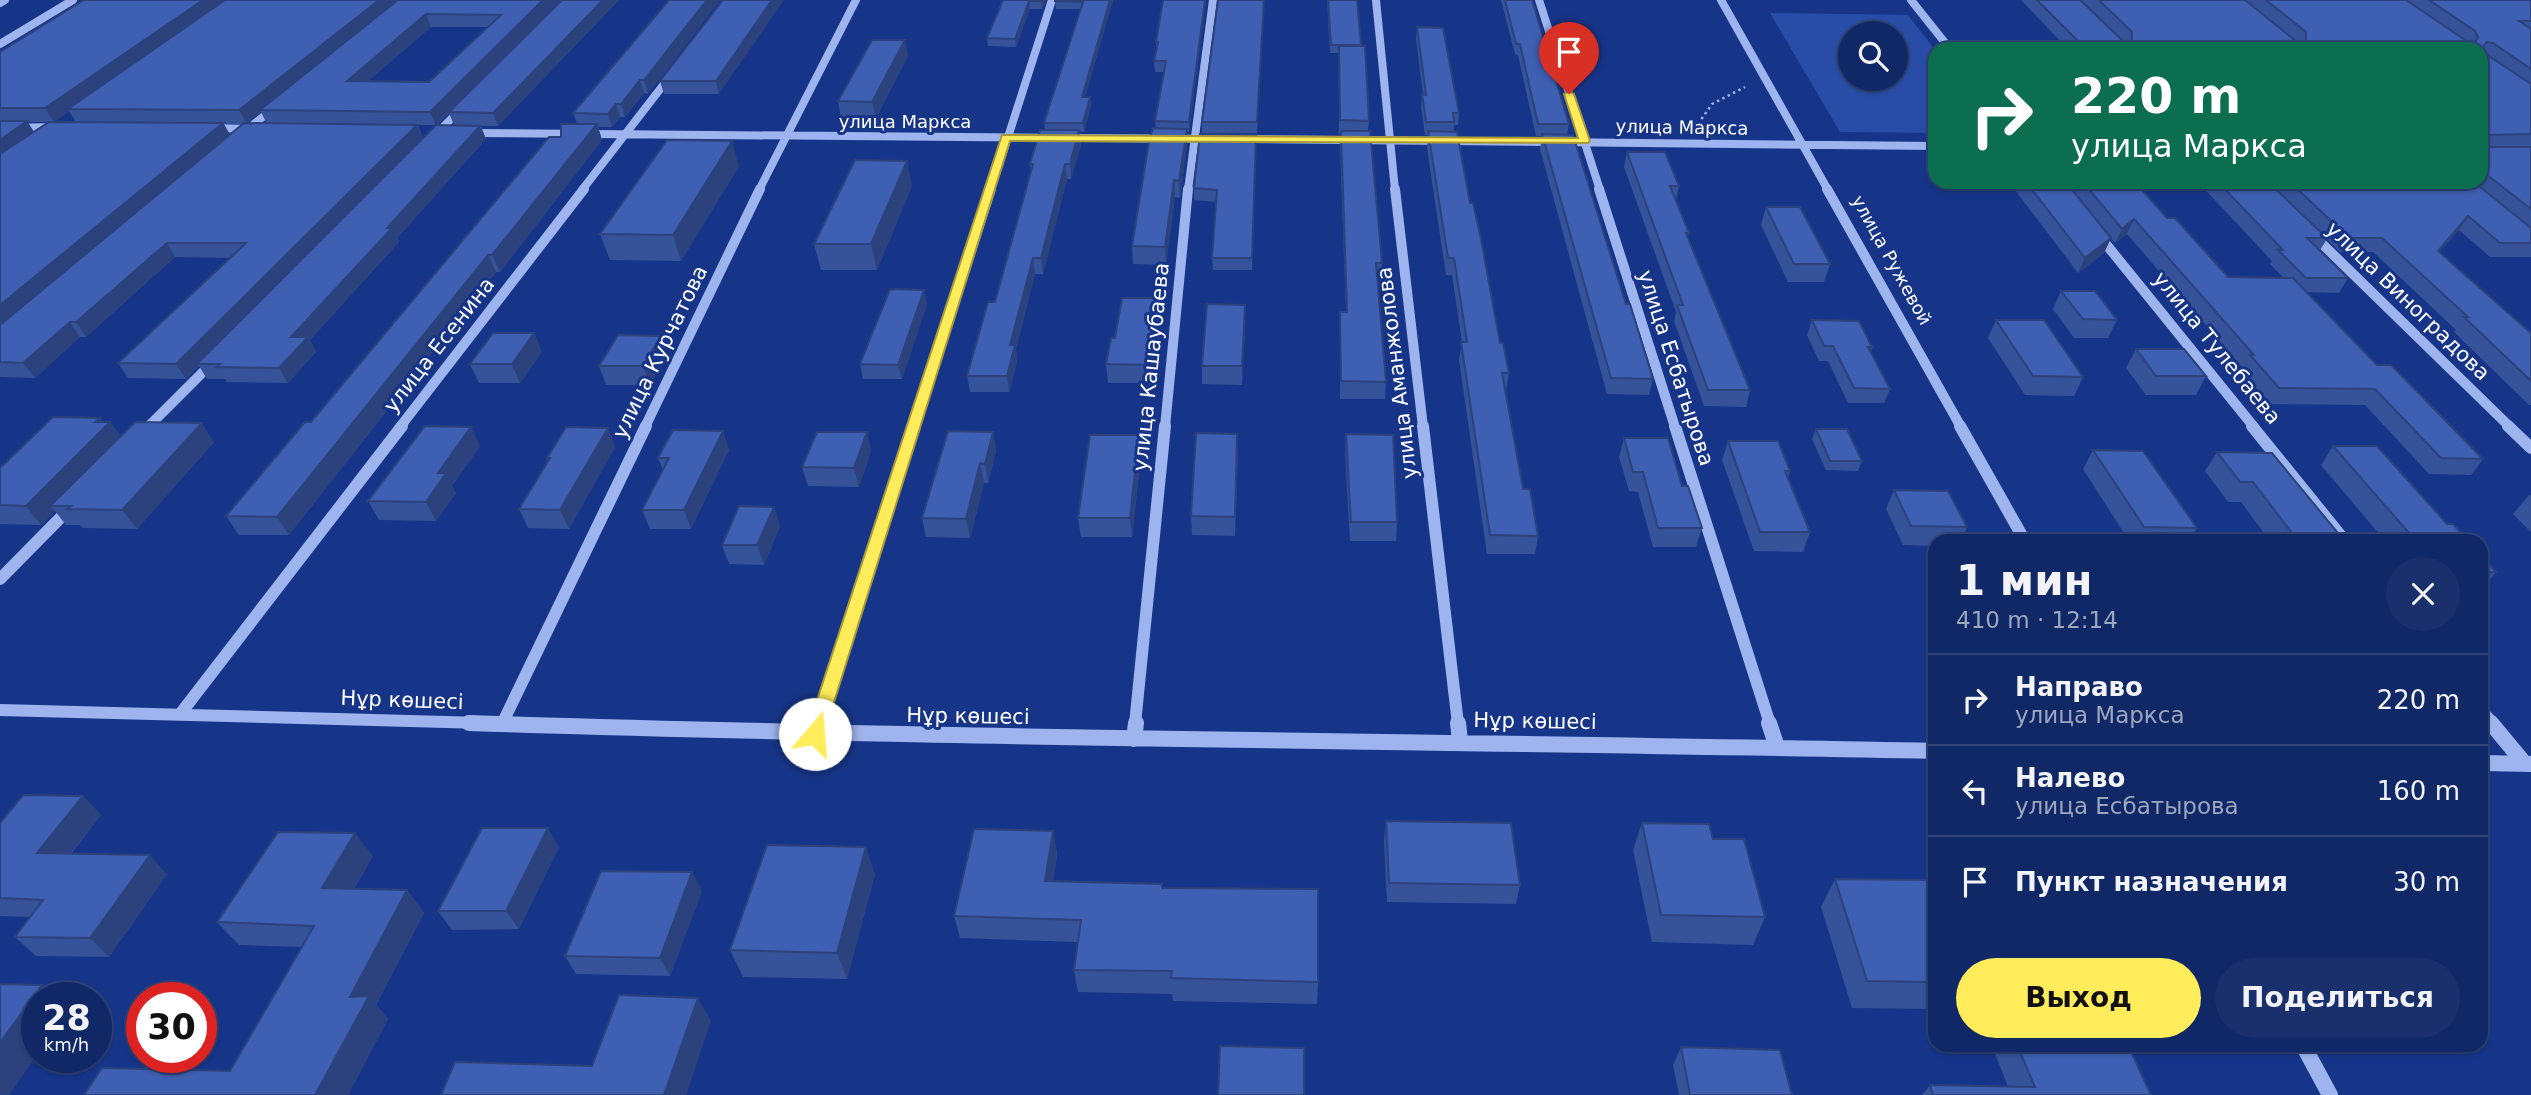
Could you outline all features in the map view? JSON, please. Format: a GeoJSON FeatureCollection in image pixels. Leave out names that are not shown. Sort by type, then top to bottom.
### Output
{"type":"FeatureCollection","features":[{"type":"Feature","properties":{"kind":"street"},"geometry":{"type":"LineString","coordinates":[[0,3],[5,0]]}},
{"type":"Feature","properties":{"kind":"street"},"geometry":{"type":"LineString","coordinates":[[0,44],[73,0]]}},
{"type":"Feature","properties":{"kind":"street","name":"улица Курчатова"},"geometry":{"type":"LineString","coordinates":[[502,724],[785,136],[856,0]]}},
{"type":"Feature","properties":{"kind":"street"},"geometry":{"type":"LineString","coordinates":[[815,734],[1052,0]]}},
{"type":"Feature","properties":{"kind":"street","name":"улица Кашаубаева"},"geometry":{"type":"LineString","coordinates":[[1134,739],[1193,139],[1213,0]]}},
{"type":"Feature","properties":{"kind":"street","name":"улица Аманжолова"},"geometry":{"type":"LineString","coordinates":[[1376,0],[1389,141],[1460,741]]}},
{"type":"Feature","properties":{"kind":"street","name":"улица Есбатырова"},"geometry":{"type":"LineString","coordinates":[[1539,0],[1777,747]]}},
{"type":"Feature","properties":{"kind":"street","name":"улица Ружевой"},"geometry":{"type":"LineString","coordinates":[[1721,0],[2021,534]]}},
{"type":"Feature","properties":{"kind":"street"},"geometry":{"type":"LineString","coordinates":[[1910,0],[1944,42]]}},
{"type":"Feature","properties":{"kind":"street","name":"улица Есенина"},"geometry":{"type":"LineString","coordinates":[[181,713],[680,62]]}},
{"type":"Feature","properties":{"kind":"street"},"geometry":{"type":"LineString","coordinates":[[438,132],[475,94]]}},
{"type":"Feature","properties":{"kind":"street"},"geometry":{"type":"LineString","coordinates":[[238,138],[280,103]]}},
{"type":"Feature","properties":{"kind":"street"},"geometry":{"type":"LineString","coordinates":[[39,141],[59,127],[71,123]]}},
{"type":"Feature","properties":{"kind":"street"},"geometry":{"type":"LineString","coordinates":[[0,128],[59,127]]}},
{"type":"Feature","properties":{"kind":"street"},"geometry":{"type":"LineString","coordinates":[[194,128],[262,129]]}},
{"type":"Feature","properties":{"kind":"street"},"geometry":{"type":"LineString","coordinates":[[426,137],[438,132],[451,132]]}},
{"type":"Feature","properties":{"kind":"street","name":"улица Маркса"},"geometry":{"type":"LineString","coordinates":[[464,133],[1219,139]]}},
{"type":"Feature","properties":{"kind":"street","name":"улица Маркса"},"geometry":{"type":"LineString","coordinates":[[1232,139],[1928,146]]}},
{"type":"Feature","properties":{"kind":"street","name":"улица Тулебаева"},"geometry":{"type":"LineString","coordinates":[[2092,225],[2339,534]]}},
{"type":"Feature","properties":{"kind":"street","name":"улица Виноградова"},"geometry":{"type":"LineString","coordinates":[[2307,229],[2531,448]]}},
{"type":"Feature","properties":{"kind":"street"},"geometry":{"type":"LineString","coordinates":[[136,440],[224,351]]}},
{"type":"Feature","properties":{"kind":"street"},"geometry":{"type":"LineString","coordinates":[[0,579],[78,499]]}},
{"type":"Feature","properties":{"kind":"street","name":"Нұр көшесі"},"geometry":{"type":"LineString","coordinates":[[0,710],[181,713],[815,734],[1460,741],[1928,751]]}},
{"type":"Feature","properties":{"kind":"street"},"geometry":{"type":"LineString","coordinates":[[2488,717],[2528,764]]}},
{"type":"Feature","properties":{"kind":"street"},"geometry":{"type":"LineString","coordinates":[[2488,763],[2528,764]]}},
{"type":"Feature","properties":{"kind":"street"},"geometry":{"type":"LineString","coordinates":[[2307,1052],[2330,1095]]}},
{"type":"Feature","properties":{"kind":"path"},"geometry":{"type":"LineString","coordinates":[[1686,142],[1712,104],[1765,78]]}},
{"type":"Feature","properties":{"kind":"shaded area"},"geometry":{"type":"Polygon","coordinates":[[[1770,13],[1908,15],[1928,42],[1928,133],[1840,132],[1770,13]]]}},
{"type":"Feature","properties":{"kind":"building"},"geometry":{"type":"Polygon","coordinates":[[[84,0],[203,0],[45,108],[0,108],[0,52],[84,0]]]}},
{"type":"Feature","properties":{"kind":"building"},"geometry":{"type":"Polygon","coordinates":[[[225,0],[379,0],[239,110],[68,109],[225,0]]]}},
{"type":"Feature","properties":{"kind":"building"},"geometry":{"type":"Polygon","coordinates":[[[398,0],[543,0],[430,112],[260,110],[398,0]],[[426,14],[347,81],[429,82],[501,15],[426,14]]]}},
{"type":"Feature","properties":{"kind":"building"},"geometry":{"type":"Polygon","coordinates":[[[562,0],[603,0],[493,113],[449,112],[562,0]]]}},
{"type":"Feature","properties":{"kind":"building"},"geometry":{"type":"Polygon","coordinates":[[[669,0],[707,0],[644,80],[640,80],[621,104],[616,104],[608,114],[573,113],[669,0]]]}},
{"type":"Feature","properties":{"kind":"building"},"geometry":{"type":"Polygon","coordinates":[[[723,0],[772,0],[716,81],[660,81],[723,0]]]}},
{"type":"Feature","properties":{"kind":"building"},"geometry":{"type":"Polygon","coordinates":[[[1003,0],[1042,0],[1029,1],[1015,39],[987,38],[1003,0]]]}},
{"type":"Feature","properties":{"kind":"building"},"geometry":{"type":"Polygon","coordinates":[[[1055,0],[1110,0],[1082,97],[1090,97],[1083,123],[1044,123],[1083,2],[1055,0]]]}},
{"type":"Feature","properties":{"kind":"building"},"geometry":{"type":"Polygon","coordinates":[[[1163,0],[1205,0],[1189,122],[1155,121],[1166,61],[1154,61],[1163,0]]]}},
{"type":"Feature","properties":{"kind":"building"},"geometry":{"type":"Polygon","coordinates":[[[1218,0],[1264,0],[1257,122],[1202,122],[1218,0]]]}},
{"type":"Feature","properties":{"kind":"building"},"geometry":{"type":"Polygon","coordinates":[[[1328,0],[1357,0],[1361,45],[1331,45],[1328,0]]]}},
{"type":"Feature","properties":{"kind":"building"},"geometry":{"type":"Polygon","coordinates":[[[1505,0],[1532,0],[1569,124],[1538,124],[1520,44],[1516,44],[1505,0]]]}},
{"type":"Feature","properties":{"kind":"building"},"geometry":{"type":"Polygon","coordinates":[[[2037,0],[2080,0],[2123,41],[2132,42],[2079,42],[2037,0]]]}},
{"type":"Feature","properties":{"kind":"building"},"geometry":{"type":"Polygon","coordinates":[[[2099,0],[2245,0],[2297,42],[2132,42],[2132,32],[2099,0]]]}},
{"type":"Feature","properties":{"kind":"building"},"geometry":{"type":"Polygon","coordinates":[[[2266,0],[2406,0],[2468,42],[2297,42],[2306,41],[2306,32],[2266,0]]]}},
{"type":"Feature","properties":{"kind":"building"},"geometry":{"type":"Polygon","coordinates":[[[2429,0],[2531,0],[2531,21],[2519,21],[2531,29],[2531,69],[2493,43],[2468,42],[2476,41],[2478,37],[2475,31],[2429,0]]]}},
{"type":"Feature","properties":{"kind":"building"},"geometry":{"type":"Polygon","coordinates":[[[1417,27],[1443,28],[1459,113],[1453,113],[1454,122],[1426,122],[1422,94],[1426,95],[1417,27]]]}},
{"type":"Feature","properties":{"kind":"building"},"geometry":{"type":"Polygon","coordinates":[[[872,40],[905,40],[872,102],[838,101],[872,40]]]}},
{"type":"Feature","properties":{"kind":"building"},"geometry":{"type":"Polygon","coordinates":[[[1339,46],[1365,46],[1369,121],[1340,120],[1339,46]]]}},
{"type":"Feature","properties":{"kind":"building"},"geometry":{"type":"Polygon","coordinates":[[[2488,55],[2531,84],[2531,134],[2488,135],[2488,55]]]}},
{"type":"Feature","properties":{"kind":"building"},"geometry":{"type":"Polygon","coordinates":[[[0,121],[27,121],[0,140],[0,121]]]}},
{"type":"Feature","properties":{"kind":"building"},"geometry":{"type":"Polygon","coordinates":[[[49,122],[223,123],[0,305],[0,154],[49,122]]]}},
{"type":"Feature","properties":{"kind":"building"},"geometry":{"type":"Polygon","coordinates":[[[244,123],[417,125],[176,364],[118,363],[246,243],[167,243],[76,322],[70,322],[23,363],[0,362],[0,325],[244,123]]]}},
{"type":"Feature","properties":{"kind":"building"},"geometry":{"type":"Polygon","coordinates":[[[561,124],[597,124],[277,517],[226,516],[305,422],[311,422],[549,137],[561,137],[561,124]]]}},
{"type":"Feature","properties":{"kind":"building"},"geometry":{"type":"Polygon","coordinates":[[[436,125],[480,126],[387,228],[392,228],[291,337],[308,337],[279,368],[197,364],[436,125]]]}},
{"type":"Feature","properties":{"kind":"building"},"geometry":{"type":"Polygon","coordinates":[[[1153,128],[1187,129],[1179,181],[1174,180],[1165,247],[1132,246],[1149,141],[1153,128]]]}},
{"type":"Feature","properties":{"kind":"building"},"geometry":{"type":"Polygon","coordinates":[[[1040,130],[1079,130],[1070,164],[1065,164],[1041,258],[1033,258],[1010,345],[1015,345],[1007,376],[967,376],[988,302],[995,302],[1040,130]]]}},
{"type":"Feature","properties":{"kind":"building"},"geometry":{"type":"Polygon","coordinates":[[[1341,131],[1370,131],[1382,263],[1376,263],[1386,382],[1341,381],[1340,312],[1347,312],[1341,131]]]}},
{"type":"Feature","properties":{"kind":"building"},"geometry":{"type":"Polygon","coordinates":[[[1428,131],[1457,132],[1470,203],[1473,203],[1481,239],[1500,343],[1503,343],[1509,373],[1502,373],[1523,489],[1530,489],[1538,536],[1490,535],[1461,342],[1467,342],[1454,258],[1448,258],[1428,131]]]}},
{"type":"Feature","properties":{"kind":"building"},"geometry":{"type":"Polygon","coordinates":[[[1200,134],[1256,135],[1252,258],[1212,258],[1217,190],[1194,188],[1200,134]]]}},
{"type":"Feature","properties":{"kind":"building"},"geometry":{"type":"Polygon","coordinates":[[[1542,134],[1573,135],[1626,304],[1630,304],[1653,379],[1611,378],[1542,134]]]}},
{"type":"Feature","properties":{"kind":"building"},"geometry":{"type":"Polygon","coordinates":[[[667,140],[732,141],[673,235],[600,234],[667,140]]]}},
{"type":"Feature","properties":{"kind":"building"},"geometry":{"type":"Polygon","coordinates":[[[2488,144],[2491,147],[2531,147],[2531,209],[2488,176],[2488,144]]]}},
{"type":"Feature","properties":{"kind":"building"},"geometry":{"type":"Polygon","coordinates":[[[1627,152],[1665,152],[1679,186],[1670,186],[1689,233],[1686,233],[1750,390],[1708,390],[1677,305],[1683,305],[1627,152]]]}},
{"type":"Feature","properties":{"kind":"building"},"geometry":{"type":"Polygon","coordinates":[[[855,160],[907,161],[871,244],[814,244],[855,160]]]}},
{"type":"Feature","properties":{"kind":"building"},"geometry":{"type":"Polygon","coordinates":[[[2031,189],[2072,189],[2111,238],[2085,258],[2031,189]]]}},
{"type":"Feature","properties":{"kind":"building"},"geometry":{"type":"Polygon","coordinates":[[[2089,189],[2141,189],[2167,218],[2175,218],[2228,277],[2293,278],[2377,365],[2391,365],[2483,459],[2441,458],[2375,389],[2279,388],[2250,355],[2254,355],[2134,219],[2122,229],[2089,189]]]}},
{"type":"Feature","properties":{"kind":"building"},"geometry":{"type":"Polygon","coordinates":[[[2225,189],[2275,189],[2327,238],[2307,238],[2348,278],[2306,278],[2278,250],[2283,250],[2225,189]]]}},
{"type":"Feature","properties":{"kind":"building"},"geometry":{"type":"Polygon","coordinates":[[[2297,189],[2483,189],[2531,228],[2531,243],[2500,243],[2468,216],[2438,251],[2531,333],[2531,381],[2464,317],[2468,317],[2382,238],[2349,238],[2297,189]]]}},
{"type":"Feature","properties":{"kind":"building"},"geometry":{"type":"Polygon","coordinates":[[[1766,207],[1800,207],[1830,264],[1794,264],[1766,207]]]}},
{"type":"Feature","properties":{"kind":"building"},"geometry":{"type":"Polygon","coordinates":[[[890,289],[924,290],[898,365],[860,364],[890,289]]]}},
{"type":"Feature","properties":{"kind":"building"},"geometry":{"type":"Polygon","coordinates":[[[2061,291],[2095,291],[2117,320],[2083,319],[2061,291]]]}},
{"type":"Feature","properties":{"kind":"building"},"geometry":{"type":"Polygon","coordinates":[[[1122,298],[1158,298],[1149,365],[1106,364],[1111,338],[1115,338],[1122,298]]]}},
{"type":"Feature","properties":{"kind":"building"},"geometry":{"type":"Polygon","coordinates":[[[1207,304],[1245,305],[1242,366],[1202,366],[1207,304]]]}},
{"type":"Feature","properties":{"kind":"building"},"geometry":{"type":"Polygon","coordinates":[[[1812,320],[1859,321],[1872,347],[1868,347],[1890,389],[1854,388],[1833,346],[1824,346],[1812,320]]]}},
{"type":"Feature","properties":{"kind":"building"},"geometry":{"type":"Polygon","coordinates":[[[1996,320],[2044,320],[2083,377],[2033,376],[1996,320]]]}},
{"type":"Feature","properties":{"kind":"building"},"geometry":{"type":"Polygon","coordinates":[[[493,333],[534,333],[512,364],[470,364],[493,333]]]}},
{"type":"Feature","properties":{"kind":"building"},"geometry":{"type":"Polygon","coordinates":[[[618,335],[661,336],[643,366],[599,366],[618,335]]]}},
{"type":"Feature","properties":{"kind":"building"},"geometry":{"type":"Polygon","coordinates":[[[2136,349],[2184,349],[2206,376],[2156,376],[2136,349]]]}},
{"type":"Feature","properties":{"kind":"building"},"geometry":{"type":"Polygon","coordinates":[[[53,417],[100,418],[95,422],[110,422],[26,506],[0,505],[0,468],[53,417]]]}},
{"type":"Feature","properties":{"kind":"building"},"geometry":{"type":"Polygon","coordinates":[[[135,422],[202,423],[122,510],[50,506],[135,422]]]}},
{"type":"Feature","properties":{"kind":"building"},"geometry":{"type":"Polygon","coordinates":[[[425,426],[471,427],[438,473],[446,473],[426,502],[368,501],[425,426]]]}},
{"type":"Feature","properties":{"kind":"building"},"geometry":{"type":"Polygon","coordinates":[[[566,427],[608,428],[560,510],[519,509],[550,458],[547,458],[566,427]]]}},
{"type":"Feature","properties":{"kind":"building"},"geometry":{"type":"Polygon","coordinates":[[[1816,429],[1847,429],[1862,461],[1830,461],[1816,429]]]}},
{"type":"Feature","properties":{"kind":"building"},"geometry":{"type":"Polygon","coordinates":[[[673,430],[723,431],[684,510],[642,510],[669,458],[658,458],[673,430]]]}},
{"type":"Feature","properties":{"kind":"building"},"geometry":{"type":"Polygon","coordinates":[[[948,431],[993,432],[985,464],[980,463],[966,519],[922,518],[948,431]]]}},
{"type":"Feature","properties":{"kind":"building"},"geometry":{"type":"Polygon","coordinates":[[[817,432],[867,432],[854,468],[802,467],[817,432]]]}},
{"type":"Feature","properties":{"kind":"building"},"geometry":{"type":"Polygon","coordinates":[[[1196,433],[1237,434],[1235,517],[1191,516],[1196,433]]]}},
{"type":"Feature","properties":{"kind":"building"},"geometry":{"type":"Polygon","coordinates":[[[1346,434],[1393,435],[1397,522],[1351,522],[1346,434]]]}},
{"type":"Feature","properties":{"kind":"building"},"geometry":{"type":"Polygon","coordinates":[[[1090,435],[1139,435],[1130,518],[1078,518],[1090,435]]]}},
{"type":"Feature","properties":{"kind":"building"},"geometry":{"type":"Polygon","coordinates":[[[1624,438],[1668,438],[1682,486],[1688,486],[1702,528],[1658,528],[1643,472],[1633,472],[1624,438]]]}},
{"type":"Feature","properties":{"kind":"building"},"geometry":{"type":"Polygon","coordinates":[[[1728,441],[1778,441],[1790,471],[1785,471],[1810,532],[1760,532],[1728,441]]]}},
{"type":"Feature","properties":{"kind":"building"},"geometry":{"type":"Polygon","coordinates":[[[2333,446],[2377,446],[2447,524],[2453,524],[2462,534],[2410,534],[2333,446]]]}},
{"type":"Feature","properties":{"kind":"building"},"geometry":{"type":"Polygon","coordinates":[[[2093,450],[2143,451],[2197,528],[2144,527],[2093,450]]]}},
{"type":"Feature","properties":{"kind":"building"},"geometry":{"type":"Polygon","coordinates":[[[2217,452],[2272,453],[2339,534],[2293,534],[2253,482],[2240,482],[2217,452]]]}},
{"type":"Feature","properties":{"kind":"building"},"geometry":{"type":"Polygon","coordinates":[[[1894,490],[1948,491],[1967,527],[1911,526],[1894,490]]]}},
{"type":"Feature","properties":{"kind":"building"},"geometry":{"type":"Polygon","coordinates":[[[739,506],[774,507],[757,545],[722,545],[739,506]]]}},
{"type":"Feature","properties":{"kind":"building"},"geometry":{"type":"Polygon","coordinates":[[[2488,563],[2496,572],[2488,572],[2488,563]]]}},
{"type":"Feature","properties":{"kind":"building"},"geometry":{"type":"Polygon","coordinates":[[[23,795],[83,796],[37,853],[150,855],[90,938],[15,937],[43,900],[0,898],[0,823],[23,795]]]}},
{"type":"Feature","properties":{"kind":"building"},"geometry":{"type":"Polygon","coordinates":[[[1386,821],[1511,823],[1520,885],[1389,883],[1386,821]]]}},
{"type":"Feature","properties":{"kind":"building"},"geometry":{"type":"Polygon","coordinates":[[[1642,823],[1709,824],[1713,839],[1744,839],[1765,917],[1661,915],[1642,823]]]}},
{"type":"Feature","properties":{"kind":"building"},"geometry":{"type":"Polygon","coordinates":[[[482,828],[548,828],[506,911],[438,911],[482,828]]]}},
{"type":"Feature","properties":{"kind":"building"},"geometry":{"type":"Polygon","coordinates":[[[974,829],[1053,831],[1045,881],[1162,884],[1162,888],[1318,889],[1318,982],[1171,978],[1172,971],[1074,970],[1081,920],[954,916],[974,829]]]}},
{"type":"Feature","properties":{"kind":"building"},"geometry":{"type":"Polygon","coordinates":[[[278,832],[355,833],[322,888],[407,890],[350,997],[369,996],[315,1095],[84,1095],[99,1073],[112,1073],[112,1068],[126,1069],[126,1073],[230,1071],[314,926],[217,922],[278,832]]]}},
{"type":"Feature","properties":{"kind":"building"},"geometry":{"type":"Polygon","coordinates":[[[767,845],[866,847],[837,953],[730,950],[767,845]]]}},
{"type":"Feature","properties":{"kind":"building"},"geometry":{"type":"Polygon","coordinates":[[[601,871],[692,872],[660,958],[565,956],[601,871]]]}},
{"type":"Feature","properties":{"kind":"building"},"geometry":{"type":"Polygon","coordinates":[[[1835,879],[1928,880],[1928,982],[1867,981],[1835,879]]]}},
{"type":"Feature","properties":{"kind":"building"},"geometry":{"type":"Polygon","coordinates":[[[0,984],[21,984],[21,1014],[0,1043],[0,984]]]}},
{"type":"Feature","properties":{"kind":"building"},"geometry":{"type":"Polygon","coordinates":[[[619,995],[698,998],[664,1095],[441,1095],[455,1062],[592,1066],[619,995]]]}},
{"type":"Feature","properties":{"kind":"building"},"geometry":{"type":"Polygon","coordinates":[[[1220,1046],[1304,1048],[1304,1095],[1218,1095],[1220,1046]]]}},
{"type":"Feature","properties":{"kind":"building"},"geometry":{"type":"Polygon","coordinates":[[[1681,1047],[1780,1050],[1792,1095],[1690,1095],[1681,1047]]]}},
{"type":"Feature","properties":{"kind":"building"},"geometry":{"type":"Polygon","coordinates":[[[2020,1052],[2131,1052],[2151,1095],[1933,1095],[1930,1085],[2035,1087],[2020,1052]]]}},
{"type":"Feature","properties":{"kind":"route"},"geometry":{"type":"LineString","coordinates":[[815,734],[1006,138],[1584,141],[1569,94]]}}]}
